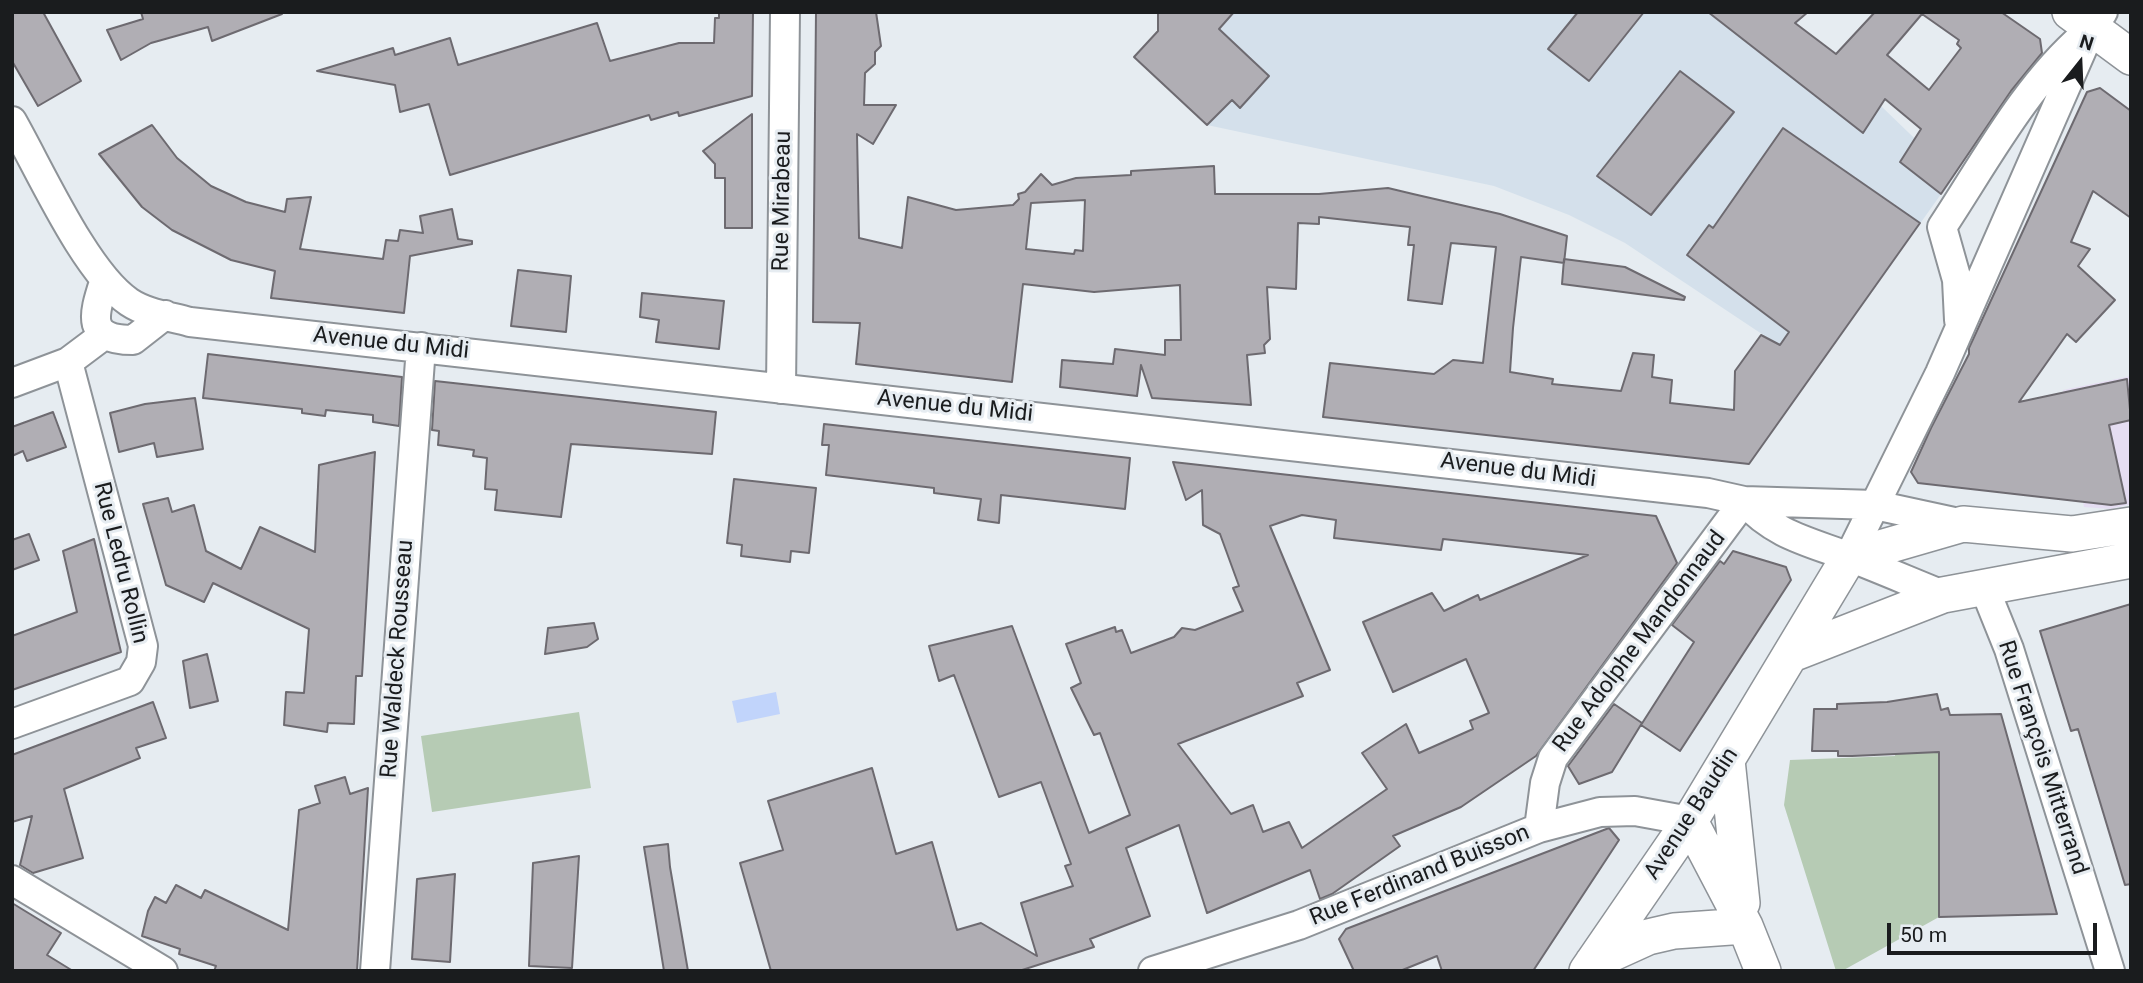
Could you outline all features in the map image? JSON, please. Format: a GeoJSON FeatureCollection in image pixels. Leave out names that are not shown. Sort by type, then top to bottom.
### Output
{"type":"FeatureCollection","features":[{"type":"Feature","properties":{"kind":"main road"},"geometry":{"type":"LineString","coordinates":[[2088,18],[2131,57]]}},
{"type":"Feature","properties":{"kind":"main road"},"geometry":{"type":"LineString","coordinates":[[1849,557],[1963,524],[2072,534],[2131,525]]}},
{"type":"Feature","properties":{"kind":"main road","name":"Avenue Baudin"},"geometry":{"type":"LineString","coordinates":[[1590,966],[1690,821],[1849,557]]}},
{"type":"Feature","properties":{"kind":"main road"},"geometry":{"type":"LineString","coordinates":[[1792,654],[1943,595],[2131,560]]}},
{"type":"Feature","properties":{"kind":"main road"},"geometry":{"type":"LineString","coordinates":[[1727,760],[1745,926]]}},
{"type":"Feature","properties":{"kind":"main road"},"geometry":{"type":"LineString","coordinates":[[1690,821],[1745,926],[1763,971]]}},
{"type":"Feature","properties":{"kind":"main road"},"geometry":{"type":"LineString","coordinates":[[1590,966],[1648,937],[1674,931],[1745,926]]}},
{"type":"Feature","properties":{"kind":"street","name":"Rue Mirabeau"},"geometry":{"type":"LineString","coordinates":[[781,389],[785,12]]}},
{"type":"Feature","properties":{"kind":"street"},"geometry":{"type":"LineString","coordinates":[[1959,326],[1957,280],[1942,227],[2034,90],[2088,18]]}},
{"type":"Feature","properties":{"kind":"street"},"geometry":{"type":"LineString","coordinates":[[1849,557],[1959,326],[2088,18]]}},
{"type":"Feature","properties":{"kind":"street"},"geometry":{"type":"LineString","coordinates":[[12,121],[104,282],[94,313],[96,326],[104,335],[133,340],[166,316]]}},
{"type":"Feature","properties":{"kind":"street","name":"Avenue du Midi"},"geometry":{"type":"LineString","coordinates":[[104,282],[148,312],[190,321],[1654,486],[1744,501],[1875,505]]}},
{"type":"Feature","properties":{"kind":"street"},"geometry":{"type":"LineString","coordinates":[[12,383],[68,362],[104,335]]}},
{"type":"Feature","properties":{"kind":"street","name":"Rue Waldeck Rousseau"},"geometry":{"type":"LineString","coordinates":[[375,971],[421,347]]}},
{"type":"Feature","properties":{"kind":"street","name":"Rue Ledru Rollin"},"geometry":{"type":"LineString","coordinates":[[12,724],[130,681],[142,662],[143,646],[68,362]]}},
{"type":"Feature","properties":{"kind":"street"},"geometry":{"type":"LineString","coordinates":[[1744,501],[1760,520],[1810,545],[1849,557],[1943,595]]}},
{"type":"Feature","properties":{"kind":"street","name":"Rue Adolphe Mandonnaud"},"geometry":{"type":"LineString","coordinates":[[1539,828],[1545,783],[1553,758],[1744,501]]}},
{"type":"Feature","properties":{"kind":"street"},"geometry":{"type":"LineString","coordinates":[[1875,505],[1963,524]]}},
{"type":"Feature","properties":{"kind":"street","name":"Rue François Mitterrand"},"geometry":{"type":"LineString","coordinates":[[1984,587],[2009,649],[2110,971]]}},
{"type":"Feature","properties":{"kind":"street","name":"Rue Ferdinand Buisson"},"geometry":{"type":"LineString","coordinates":[[1153,971],[1299,925],[1539,828],[1600,811],[1635,811],[1690,821]]}},
{"type":"Feature","properties":{"kind":"street"},"geometry":{"type":"LineString","coordinates":[[12,880],[163,971]]}},
{"type":"Feature","properties":{"kind":"shaded area"},"geometry":{"type":"Polygon","coordinates":[[[1158,12],[1808,12],[1796,24],[1937,160],[1956,173],[1816,370],[1625,243],[1569,215],[1494,186],[1207,125],[1135,57],[1165,24],[1158,12]]]}},
{"type":"Feature","properties":{"kind":"shaded area"},"geometry":{"type":"Polygon","coordinates":[[[2131,376],[2131,504],[2110,509],[2084,507],[2063,390],[2131,376]]]}},
{"type":"Feature","properties":{"kind":"green space"},"geometry":{"type":"Polygon","coordinates":[[[579,712],[591,788],[432,812],[421,736],[579,712]]]}},
{"type":"Feature","properties":{"kind":"green space"},"geometry":{"type":"Polygon","coordinates":[[[1895,750],[1939,752],[1939,917],[1842,971],[1836,971],[1784,805],[1790,760],[1895,756],[1895,750]]]}},
{"type":"Feature","properties":{"kind":"water"},"geometry":{"type":"Polygon","coordinates":[[[776,692],[780,714],[737,723],[732,701],[776,692]]]}},
{"type":"Feature","properties":{"kind":"building"},"geometry":{"type":"Polygon","coordinates":[[[12,12],[43,12],[81,81],[38,106],[12,61],[12,12]]]}},
{"type":"Feature","properties":{"kind":"building"},"geometry":{"type":"Polygon","coordinates":[[[141,12],[282,14],[212,41],[208,27],[151,43],[121,60],[107,30],[143,19],[141,12]]]}},
{"type":"Feature","properties":{"kind":"building"},"geometry":{"type":"Polygon","coordinates":[[[719,12],[753,12],[752,96],[679,116],[678,112],[651,120],[649,115],[450,175],[429,104],[400,112],[395,85],[317,71],[393,48],[395,55],[450,38],[458,65],[597,23],[610,61],[679,43],[714,43],[715,18],[719,18],[719,12]]]}},
{"type":"Feature","properties":{"kind":"building"},"geometry":{"type":"Polygon","coordinates":[[[816,12],[876,12],[881,46],[875,52],[875,64],[865,73],[864,105],[896,105],[873,144],[857,134],[859,238],[902,248],[908,197],[956,210],[1013,205],[1019,199],[1018,194],[1025,192],[1041,174],[1052,185],[1076,178],[1131,175],[1131,171],[1214,166],[1215,194],[1319,194],[1388,188],[1500,214],[1567,236],[1564,263],[1521,257],[1513,328],[1510,372],[1553,379],[1552,384],[1621,391],[1633,353],[1654,355],[1652,377],[1672,380],[1670,403],[1734,410],[1735,371],[1761,335],[1780,345],[1789,332],[1687,255],[1709,225],[1713,228],[1783,128],[1920,223],[1749,464],[1323,417],[1330,363],[1434,374],[1453,360],[1483,363],[1496,247],[1451,243],[1442,304],[1408,300],[1414,245],[1408,245],[1410,227],[1319,217],[1319,224],[1298,223],[1296,289],[1267,287],[1270,339],[1264,345],[1265,353],[1247,355],[1251,405],[1152,398],[1141,365],[1137,396],[1060,387],[1062,360],[1113,364],[1115,349],[1165,355],[1165,340],[1181,340],[1180,285],[1094,292],[1023,284],[1012,382],[856,364],[860,323],[813,322],[816,12]],[[1085,200],[1031,203],[1026,249],[1074,254],[1075,250],[1083,251],[1085,200]]]}},
{"type":"Feature","properties":{"kind":"building"},"geometry":{"type":"Polygon","coordinates":[[[1158,12],[1234,12],[1219,29],[1269,76],[1240,108],[1232,100],[1207,125],[1134,57],[1158,31],[1158,12]]]}},
{"type":"Feature","properties":{"kind":"building"},"geometry":{"type":"Polygon","coordinates":[[[1578,12],[1644,12],[1589,81],[1548,49],[1578,12]]]}},
{"type":"Feature","properties":{"kind":"building"},"geometry":{"type":"Polygon","coordinates":[[[1708,12],[1808,12],[1795,23],[1836,54],[1875,12],[2001,12],[2040,39],[2042,53],[2011,91],[1941,194],[1900,162],[1921,129],[1885,99],[1863,133],[1708,12]],[[1922,14],[1887,55],[1929,90],[1961,48],[1957,44],[1959,40],[1922,14]]]}},
{"type":"Feature","properties":{"kind":"building"},"geometry":{"type":"Polygon","coordinates":[[[1680,71],[1734,112],[1651,215],[1597,176],[1680,71]]]}},
{"type":"Feature","properties":{"kind":"building"},"geometry":{"type":"Polygon","coordinates":[[[2100,88],[2131,111],[2131,218],[2093,191],[2071,242],[2090,249],[2078,266],[2115,300],[2076,342],[2067,334],[2019,402],[2127,379],[2131,420],[2109,425],[2126,503],[2111,505],[1918,483],[1911,472],[1931,428],[1969,354],[1969,348],[2087,92],[2100,88]]]}},
{"type":"Feature","properties":{"kind":"building"},"geometry":{"type":"Polygon","coordinates":[[[752,114],[752,228],[725,228],[725,178],[715,178],[715,164],[703,151],[752,114]]]}},
{"type":"Feature","properties":{"kind":"building"},"geometry":{"type":"Polygon","coordinates":[[[152,125],[177,158],[211,186],[246,202],[285,212],[287,199],[311,197],[300,249],[383,259],[386,240],[398,241],[400,230],[423,233],[420,216],[452,209],[458,239],[472,241],[472,244],[410,256],[404,313],[271,298],[275,271],[231,260],[172,230],[142,207],[99,154],[152,125]]]}},
{"type":"Feature","properties":{"kind":"building"},"geometry":{"type":"Polygon","coordinates":[[[1564,259],[1625,267],[1685,297],[1684,300],[1562,284],[1564,259]]]}},
{"type":"Feature","properties":{"kind":"building"},"geometry":{"type":"Polygon","coordinates":[[[518,270],[571,276],[566,332],[511,326],[518,270]]]}},
{"type":"Feature","properties":{"kind":"building"},"geometry":{"type":"Polygon","coordinates":[[[642,293],[724,301],[719,349],[656,342],[659,320],[640,317],[642,293]]]}},
{"type":"Feature","properties":{"kind":"building"},"geometry":{"type":"Polygon","coordinates":[[[208,354],[402,377],[399,426],[373,422],[373,415],[326,410],[325,416],[302,413],[302,409],[203,398],[208,354]]]}},
{"type":"Feature","properties":{"kind":"building"},"geometry":{"type":"Polygon","coordinates":[[[435,381],[716,412],[712,454],[571,444],[561,517],[495,510],[497,490],[485,489],[487,458],[473,456],[474,450],[438,445],[439,431],[432,430],[435,381]]]}},
{"type":"Feature","properties":{"kind":"building"},"geometry":{"type":"Polygon","coordinates":[[[195,398],[203,449],[157,457],[154,443],[119,452],[110,413],[145,404],[195,398]]]}},
{"type":"Feature","properties":{"kind":"building"},"geometry":{"type":"Polygon","coordinates":[[[53,412],[66,447],[27,461],[23,451],[12,456],[12,427],[53,412]]]}},
{"type":"Feature","properties":{"kind":"building"},"geometry":{"type":"Polygon","coordinates":[[[824,424],[1130,458],[1125,509],[1001,495],[999,523],[978,520],[981,499],[934,493],[934,488],[826,475],[829,445],[822,445],[824,424]]]}},
{"type":"Feature","properties":{"kind":"building"},"geometry":{"type":"Polygon","coordinates":[[[375,452],[362,676],[356,676],[354,724],[328,723],[327,732],[284,725],[286,692],[304,693],[309,629],[213,583],[204,602],[166,585],[143,504],[168,498],[172,512],[194,505],[206,551],[241,569],[260,527],[315,552],[319,465],[375,452]]]}},
{"type":"Feature","properties":{"kind":"building"},"geometry":{"type":"Polygon","coordinates":[[[1173,462],[1656,516],[1677,563],[1536,756],[1461,807],[1393,836],[1400,846],[1332,894],[1320,899],[1310,870],[1207,913],[1179,825],[1126,848],[1150,916],[1090,939],[1094,947],[1019,971],[771,971],[740,863],[783,850],[768,801],[872,768],[896,854],[932,842],[957,930],[981,923],[1037,956],[1021,903],[1073,886],[1065,866],[1071,864],[1041,782],[999,797],[954,675],[939,681],[929,646],[1012,626],[1089,833],[1130,815],[1100,733],[1094,735],[1071,688],[1081,683],[1066,644],[1115,627],[1116,632],[1122,630],[1131,653],[1174,637],[1182,628],[1195,630],[1243,611],[1233,588],[1239,586],[1220,534],[1203,525],[1202,490],[1186,500],[1173,462]],[[1302,515],[1270,526],[1330,670],[1297,683],[1303,696],[1178,744],[1231,814],[1253,805],[1263,832],[1289,822],[1302,848],[1387,789],[1362,753],[1406,724],[1419,753],[1473,729],[1470,721],[1489,713],[1466,659],[1393,692],[1363,622],[1432,593],[1444,611],[1478,595],[1480,600],[1588,555],[1443,539],[1441,550],[1334,538],[1336,520],[1302,515]]]}},
{"type":"Feature","properties":{"kind":"building"},"geometry":{"type":"Polygon","coordinates":[[[734,479],[816,488],[809,553],[791,551],[790,562],[741,556],[742,545],[727,543],[734,479]]]}},
{"type":"Feature","properties":{"kind":"building"},"geometry":{"type":"Polygon","coordinates":[[[29,534],[39,560],[12,570],[12,540],[29,534]]]}},
{"type":"Feature","properties":{"kind":"building"},"geometry":{"type":"Polygon","coordinates":[[[94,539],[121,652],[12,690],[12,636],[77,612],[63,551],[94,539]]]}},
{"type":"Feature","properties":{"kind":"building"},"geometry":{"type":"Polygon","coordinates":[[[1733,551],[1786,567],[1791,580],[1680,751],[1641,725],[1694,642],[1672,625],[1720,561],[1724,564],[1733,551]]]}},
{"type":"Feature","properties":{"kind":"building"},"geometry":{"type":"Polygon","coordinates":[[[2131,604],[2131,884],[2125,885],[2078,729],[2071,731],[2040,631],[2131,604]]]}},
{"type":"Feature","properties":{"kind":"building"},"geometry":{"type":"Polygon","coordinates":[[[594,623],[598,639],[587,647],[545,654],[548,628],[594,623]]]}},
{"type":"Feature","properties":{"kind":"building"},"geometry":{"type":"Polygon","coordinates":[[[207,654],[218,701],[190,708],[183,661],[207,654]]]}},
{"type":"Feature","properties":{"kind":"building"},"geometry":{"type":"Polygon","coordinates":[[[1937,694],[1941,710],[1948,708],[1950,715],[2001,714],[2057,914],[1939,917],[1939,752],[1838,756],[1838,751],[1812,751],[1814,709],[1837,709],[1837,704],[1887,702],[1937,694]]]}},
{"type":"Feature","properties":{"kind":"building"},"geometry":{"type":"Polygon","coordinates":[[[153,702],[166,738],[136,748],[140,758],[64,789],[83,858],[33,873],[20,865],[32,816],[12,822],[12,755],[153,702]]]}},
{"type":"Feature","properties":{"kind":"building"},"geometry":{"type":"Polygon","coordinates":[[[1614,704],[1642,723],[1612,772],[1579,784],[1568,766],[1614,704]]]}},
{"type":"Feature","properties":{"kind":"building"},"geometry":{"type":"Polygon","coordinates":[[[345,777],[350,794],[368,788],[357,971],[214,971],[216,966],[179,954],[180,949],[142,936],[148,911],[155,897],[166,903],[176,885],[201,898],[205,890],[288,930],[299,810],[320,803],[315,786],[345,777]]]}},
{"type":"Feature","properties":{"kind":"building"},"geometry":{"type":"Polygon","coordinates":[[[1609,828],[1619,840],[1533,971],[1442,971],[1437,956],[1400,971],[1354,971],[1339,939],[1346,929],[1609,828]]]}},
{"type":"Feature","properties":{"kind":"building"},"geometry":{"type":"Polygon","coordinates":[[[668,844],[688,971],[664,971],[644,847],[668,844]]]}},
{"type":"Feature","properties":{"kind":"building"},"geometry":{"type":"Polygon","coordinates":[[[579,856],[572,968],[529,966],[533,863],[579,856]]]}},
{"type":"Feature","properties":{"kind":"building"},"geometry":{"type":"Polygon","coordinates":[[[455,874],[450,962],[412,959],[417,879],[455,874]]]}},
{"type":"Feature","properties":{"kind":"building"},"geometry":{"type":"Polygon","coordinates":[[[12,903],[61,933],[47,955],[73,971],[12,971],[12,903]]]}}]}
